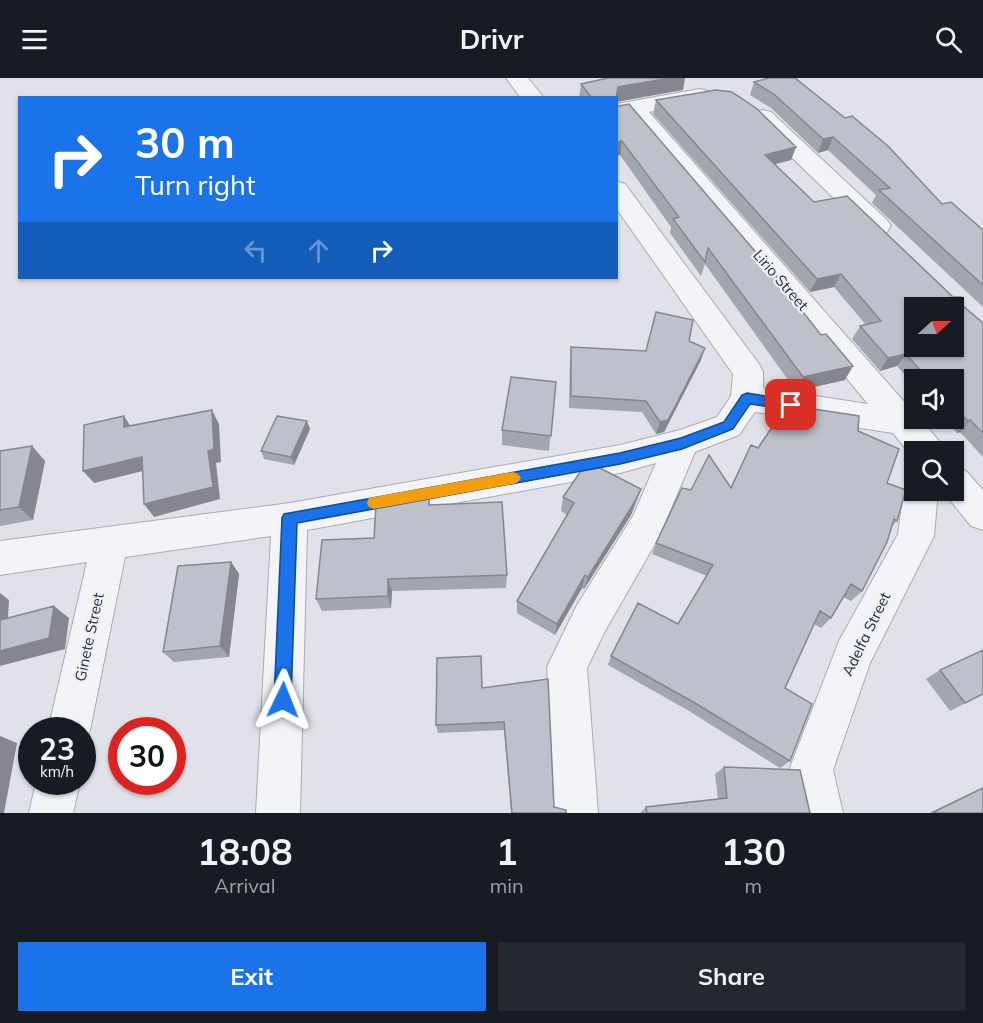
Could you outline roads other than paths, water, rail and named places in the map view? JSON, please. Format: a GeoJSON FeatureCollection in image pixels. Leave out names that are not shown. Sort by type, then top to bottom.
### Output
{"type":"FeatureCollection","features":[{"type":"Feature","properties":{"kind":"street"},"geometry":{"type":"LineString","coordinates":[[517,78],[531,96]]}},
{"type":"Feature","properties":{"kind":"street"},"geometry":{"type":"LineString","coordinates":[[625,110],[711,94],[735,100],[761,115],[898,245]]}},
{"type":"Feature","properties":{"kind":"street","name":"Lirio Street"},"geometry":{"type":"LineString","coordinates":[[625,110],[919,441]]}},
{"type":"Feature","properties":{"kind":"street"},"geometry":{"type":"LineString","coordinates":[[0,558],[290,518],[620,459],[682,443],[728,426],[747,398],[748,372],[618,192]]}},
{"type":"Feature","properties":{"kind":"street"},"geometry":{"type":"LineString","coordinates":[[747,398],[903,422]]}},
{"type":"Feature","properties":{"kind":"street"},"geometry":{"type":"LineString","coordinates":[[576,813],[567,667],[591,618],[646,526],[682,443]]}},
{"type":"Feature","properties":{"kind":"street"},"geometry":{"type":"LineString","coordinates":[[964,493],[983,515]]}},
{"type":"Feature","properties":{"kind":"street","name":"Adelfa Street"},"geometry":{"type":"LineString","coordinates":[[821,813],[811,770],[853,655],[916,536],[920,501]]}},
{"type":"Feature","properties":{"kind":"street"},"geometry":{"type":"LineString","coordinates":[[278,813],[290,518]]}},
{"type":"Feature","properties":{"kind":"street","name":"Ginete Street"},"geometry":{"type":"LineString","coordinates":[[72,717],[110,543]]}},
{"type":"Feature","properties":{"kind":"street"},"geometry":{"type":"LineString","coordinates":[[51,813],[55,795]]}}]}
